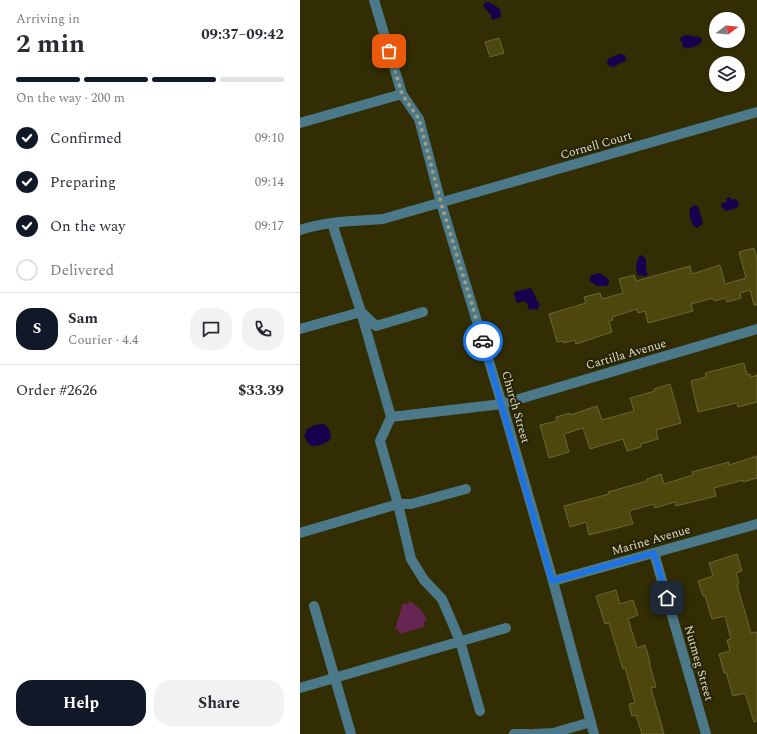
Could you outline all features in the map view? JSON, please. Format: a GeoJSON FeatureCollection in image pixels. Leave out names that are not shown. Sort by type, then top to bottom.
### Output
{"type":"FeatureCollection","features":[{"type":"Feature","properties":{"kind":"street","name":"Church Street"},"geometry":{"type":"LineString","coordinates":[[374,0],[402,94],[419,119],[441,203],[502,404],[594,734]]}},
{"type":"Feature","properties":{"kind":"street"},"geometry":{"type":"LineString","coordinates":[[300,123],[402,94]]}},
{"type":"Feature","properties":{"kind":"street","name":"Cornell Court"},"geometry":{"type":"LineString","coordinates":[[300,230],[312,226],[332,223],[382,219],[757,112]]}},
{"type":"Feature","properties":{"kind":"street"},"geometry":{"type":"LineString","coordinates":[[332,223],[361,312],[391,417],[380,441],[398,504],[411,559],[424,580],[442,599],[460,641],[480,711]]}},
{"type":"Feature","properties":{"kind":"street"},"geometry":{"type":"LineString","coordinates":[[361,312],[376,326],[423,312]]}},
{"type":"Feature","properties":{"kind":"street"},"geometry":{"type":"LineString","coordinates":[[300,329],[361,312]]}},
{"type":"Feature","properties":{"kind":"street","name":"Cartilla Avenue"},"geometry":{"type":"LineString","coordinates":[[391,417],[502,404],[757,329]]}},
{"type":"Feature","properties":{"kind":"street"},"geometry":{"type":"LineString","coordinates":[[300,533],[398,504],[411,504],[466,489]]}},
{"type":"Feature","properties":{"kind":"street","name":"Marine Avenue"},"geometry":{"type":"LineString","coordinates":[[552,581],[757,524]]}},
{"type":"Feature","properties":{"kind":"street","name":"Nutmeg Street"},"geometry":{"type":"LineString","coordinates":[[654,553],[706,734]]}},
{"type":"Feature","properties":{"kind":"street"},"geometry":{"type":"LineString","coordinates":[[314,606],[351,734]]}},
{"type":"Feature","properties":{"kind":"street"},"geometry":{"type":"LineString","coordinates":[[300,688],[506,628]]}},
{"type":"Feature","properties":{"kind":"street"},"geometry":{"type":"LineString","coordinates":[[533,734],[553,733],[591,722]]}},
{"type":"Feature","properties":{"kind":"street"},"geometry":{"type":"LineString","coordinates":[[514,734],[528,734]]}},
{"type":"Feature","properties":{"kind":"shaded area"},"geometry":{"type":"Polygon","coordinates":[[[486,2],[489,2],[500,9],[501,17],[492,20],[491,15],[483,6],[486,2]]]}},
{"type":"Feature","properties":{"kind":"shaded area"},"geometry":{"type":"Polygon","coordinates":[[[686,35],[701,38],[702,42],[693,47],[684,48],[680,39],[686,35]]]}},
{"type":"Feature","properties":{"kind":"shaded area"},"geometry":{"type":"Polygon","coordinates":[[[619,54],[625,55],[626,60],[614,67],[607,64],[608,59],[619,54]]]}},
{"type":"Feature","properties":{"kind":"shaded area"},"geometry":{"type":"Polygon","coordinates":[[[729,197],[731,200],[735,199],[739,203],[737,208],[725,211],[721,206],[722,203],[727,202],[726,199],[729,197]]]}},
{"type":"Feature","properties":{"kind":"shaded area"},"geometry":{"type":"Polygon","coordinates":[[[695,205],[699,209],[703,224],[696,228],[690,219],[690,208],[695,205]]]}},
{"type":"Feature","properties":{"kind":"shaded area"},"geometry":{"type":"Polygon","coordinates":[[[641,255],[646,259],[646,271],[648,274],[646,276],[638,275],[637,273],[637,261],[641,255]]]}},
{"type":"Feature","properties":{"kind":"shaded area"},"geometry":{"type":"Polygon","coordinates":[[[600,273],[609,280],[607,286],[597,286],[590,281],[590,277],[592,275],[600,273]]]}},
{"type":"Feature","properties":{"kind":"shaded area"},"geometry":{"type":"Polygon","coordinates":[[[530,288],[540,304],[537,310],[529,310],[527,303],[524,301],[517,303],[514,294],[515,292],[530,288]]]}},
{"type":"Feature","properties":{"kind":"shaded area"},"geometry":{"type":"Polygon","coordinates":[[[324,424],[329,429],[331,435],[329,441],[321,445],[311,446],[307,442],[304,435],[306,430],[315,425],[324,424]]]}},
{"type":"Feature","properties":{"kind":"shaded area"},"geometry":{"type":"Polygon","coordinates":[[[410,601],[420,609],[427,619],[424,622],[424,627],[400,634],[398,630],[395,629],[403,603],[407,604],[410,601]]]}},
{"type":"Feature","properties":{"kind":"building"},"geometry":{"type":"Polygon","coordinates":[[[499,38],[504,53],[490,57],[485,42],[499,38]]]}},
{"type":"Feature","properties":{"kind":"building"},"geometry":{"type":"Polygon","coordinates":[[[754,248],[757,260],[757,305],[754,305],[750,290],[740,293],[741,298],[727,302],[725,298],[714,301],[713,298],[691,304],[693,311],[648,323],[645,311],[638,313],[637,309],[612,317],[613,320],[609,321],[612,332],[576,344],[575,340],[564,343],[563,341],[557,342],[549,314],[586,303],[584,297],[600,293],[602,299],[623,293],[619,279],[634,275],[636,281],[690,266],[692,274],[720,265],[725,284],[746,278],[739,252],[754,248]]]}},
{"type":"Feature","properties":{"kind":"building"},"geometry":{"type":"Polygon","coordinates":[[[744,363],[747,375],[750,374],[751,377],[757,375],[757,402],[738,407],[737,403],[698,412],[691,381],[706,377],[705,373],[744,363]]]}},
{"type":"Feature","properties":{"kind":"building"},"geometry":{"type":"Polygon","coordinates":[[[670,384],[681,423],[656,430],[658,439],[641,444],[641,447],[627,451],[623,439],[590,449],[583,428],[564,434],[569,452],[549,458],[540,425],[557,421],[556,417],[570,413],[570,415],[597,406],[602,420],[634,411],[630,398],[655,391],[654,389],[670,384]]]}},
{"type":"Feature","properties":{"kind":"building"},"geometry":{"type":"Polygon","coordinates":[[[757,456],[757,478],[743,482],[743,480],[714,488],[716,496],[676,506],[675,502],[655,508],[654,504],[629,511],[633,524],[589,535],[586,522],[570,527],[564,506],[609,494],[608,492],[647,481],[647,479],[661,474],[664,484],[693,475],[692,472],[729,462],[729,465],[757,456]]]}},
{"type":"Feature","properties":{"kind":"building"},"geometry":{"type":"Polygon","coordinates":[[[737,554],[742,571],[736,573],[739,584],[737,585],[751,633],[757,632],[757,721],[754,722],[745,693],[733,696],[726,672],[724,673],[719,654],[730,651],[727,640],[731,639],[725,616],[712,619],[705,596],[703,596],[698,581],[713,576],[709,563],[737,554]]]}},
{"type":"Feature","properties":{"kind":"building"},"geometry":{"type":"Polygon","coordinates":[[[616,590],[620,604],[633,600],[638,615],[628,619],[637,648],[645,645],[656,687],[651,688],[664,734],[642,734],[636,715],[632,716],[629,704],[635,703],[625,668],[623,669],[609,623],[605,624],[596,596],[616,590]]]}},
{"type":"Feature","properties":{"kind":"way so far"},"geometry":{"type":"LineString","coordinates":[[389,51],[402,94],[419,119],[441,203],[483,341]]}},
{"type":"Feature","properties":{"kind":"route"},"geometry":{"type":"LineString","coordinates":[[483,341],[552,581],[654,553],[667,598]]}}]}
